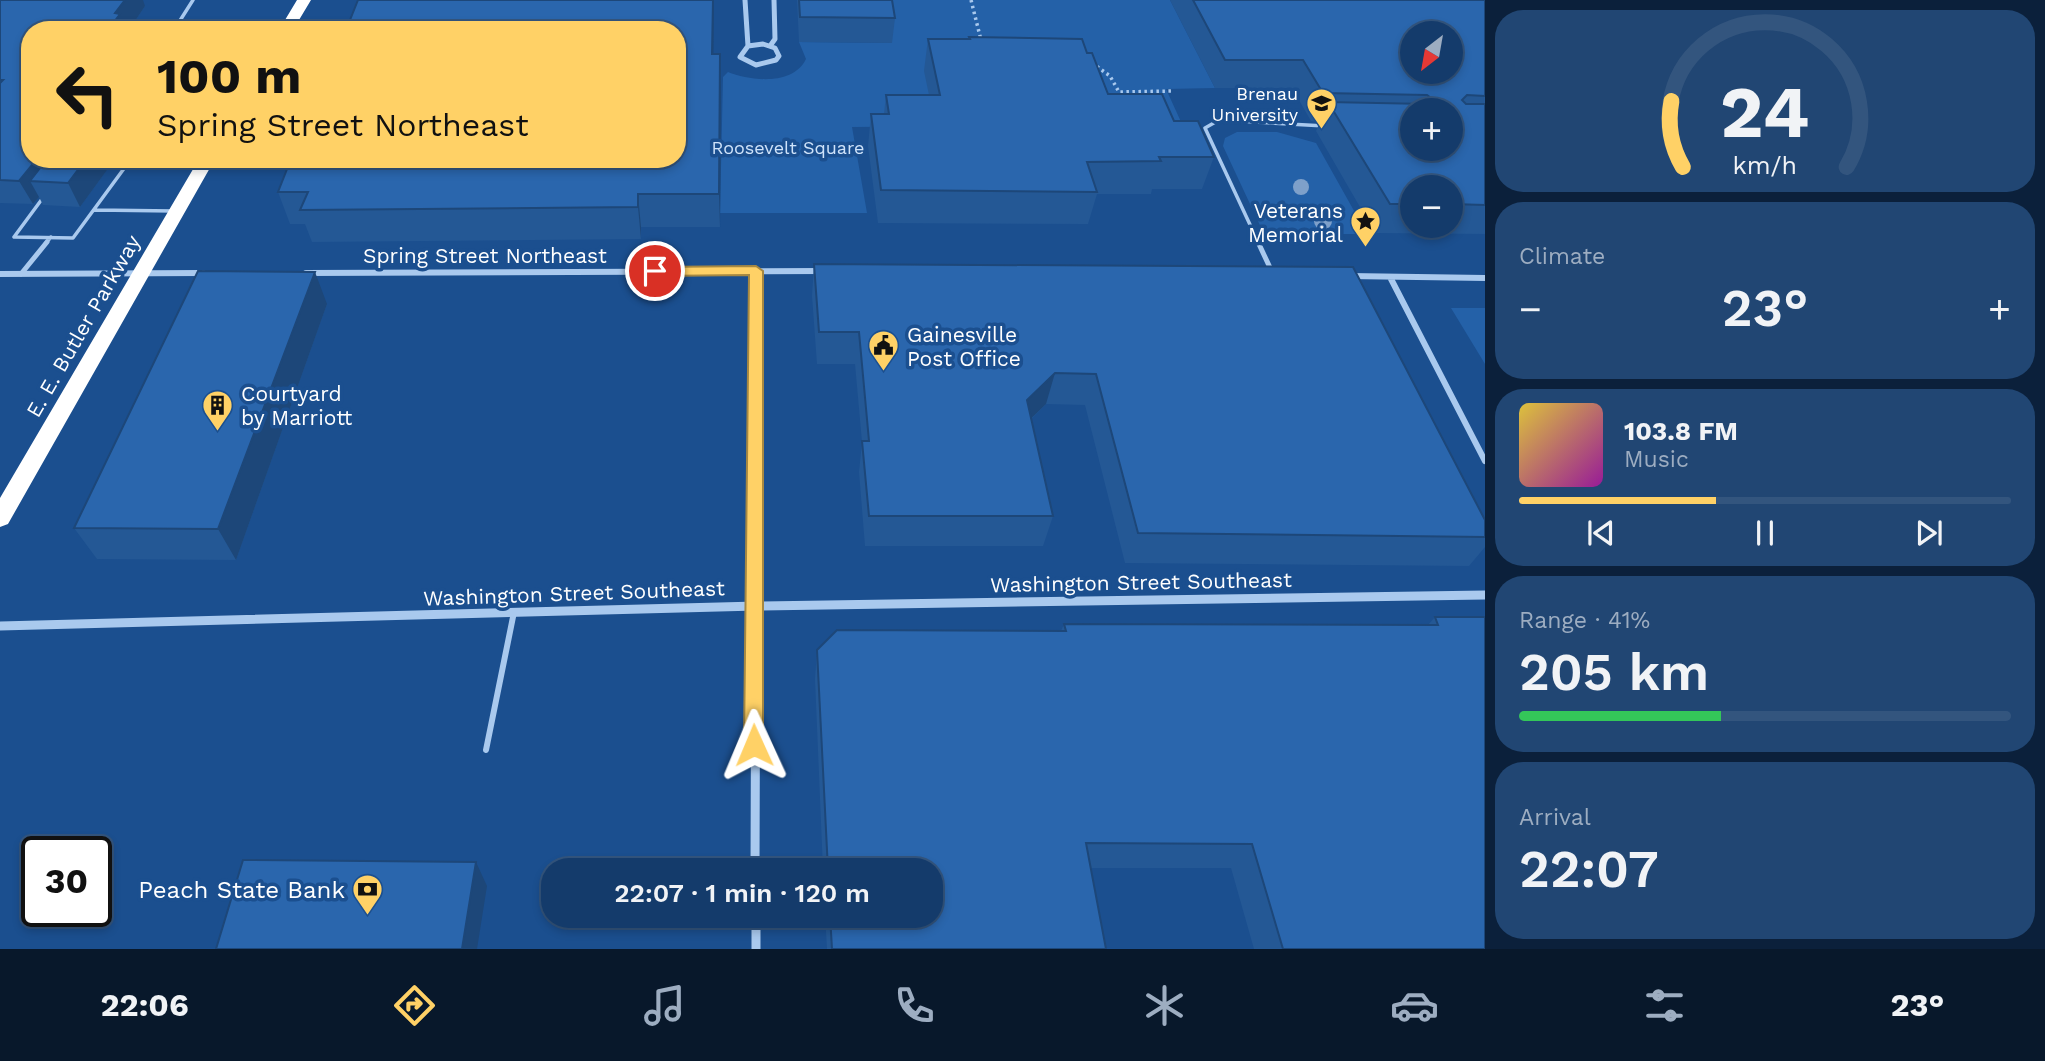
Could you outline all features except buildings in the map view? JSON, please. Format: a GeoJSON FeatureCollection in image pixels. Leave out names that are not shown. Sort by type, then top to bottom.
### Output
{"type":"FeatureCollection","features":[{"type":"Feature","properties":{"kind":"highway"},"geometry":{"type":"LineString","coordinates":[[291,21],[304,0]]}},
{"type":"Feature","properties":{"kind":"highway","name":"E. E. Butler Parkway"},"geometry":{"type":"LineString","coordinates":[[0,517],[81,373],[203,168]]}},
{"type":"Feature","properties":{"kind":"street"},"geometry":{"type":"LineString","coordinates":[[745,0],[748,46],[740,57],[756,65],[771,63],[779,56],[775,48],[769,46],[748,46]]}},
{"type":"Feature","properties":{"kind":"street"},"geometry":{"type":"LineString","coordinates":[[769,46],[775,39],[774,0]]}},
{"type":"Feature","properties":{"kind":"street"},"geometry":{"type":"LineString","coordinates":[[755,858],[753,671],[757,606],[756,271]]}},
{"type":"Feature","properties":{"kind":"street","name":"Spring Street Northeast"},"geometry":{"type":"LineString","coordinates":[[298,273],[828,271]]}},
{"type":"Feature","properties":{"kind":"street"},"geometry":{"type":"LineString","coordinates":[[0,274],[215,273]]}},
{"type":"Feature","properties":{"kind":"street"},"geometry":{"type":"LineString","coordinates":[[1260,276],[1274,276]]}},
{"type":"Feature","properties":{"kind":"street"},"geometry":{"type":"LineString","coordinates":[[1344,276],[1485,278]]}},
{"type":"Feature","properties":{"kind":"street"},"geometry":{"type":"LineString","coordinates":[[1390,277],[1485,461]]}},
{"type":"Feature","properties":{"kind":"street","name":"Washington Street Southeast"},"geometry":{"type":"LineString","coordinates":[[0,626],[757,606],[1485,595]]}},
{"type":"Feature","properties":{"kind":"street"},"geometry":{"type":"LineString","coordinates":[[756,928],[757,949]]}},
{"type":"Feature","properties":{"kind":"lane"},"geometry":{"type":"LineString","coordinates":[[180,21],[193,0]]}},
{"type":"Feature","properties":{"kind":"lane"},"geometry":{"type":"LineString","coordinates":[[1274,276],[1205,128],[1219,120],[1333,127]]}},
{"type":"Feature","properties":{"kind":"lane"},"geometry":{"type":"LineString","coordinates":[[47,192],[14,237],[73,238],[124,168]]}},
{"type":"Feature","properties":{"kind":"lane"},"geometry":{"type":"LineString","coordinates":[[94,210],[177,211]]}},
{"type":"Feature","properties":{"kind":"lane"},"geometry":{"type":"LineString","coordinates":[[21,274],[51,237]]}},
{"type":"Feature","properties":{"kind":"lane"},"geometry":{"type":"LineString","coordinates":[[486,750],[514,612]]}},
{"type":"Feature","properties":{"kind":"path"},"geometry":{"type":"LineString","coordinates":[[971,0],[982,45]]}},
{"type":"Feature","properties":{"kind":"path"},"geometry":{"type":"LineString","coordinates":[[1084,59],[1110,76],[1119,92],[1173,92]]}},
{"type":"Feature","properties":{"kind":"green space","name":"Roosevelt Square"},"geometry":{"type":"Polygon","coordinates":[[[886,0],[1170,0],[1215,88],[1166,89],[1182,124],[852,127],[867,213],[720,213],[723,77],[728,72],[759,79],[792,74],[806,59],[799,42],[892,43],[886,0]]]}},
{"type":"Feature","properties":{"kind":"green space"},"geometry":{"type":"Polygon","coordinates":[[[1237,132],[1277,132],[1316,143],[1367,234],[1264,234],[1223,146],[1225,138],[1237,132]]]}},
{"type":"Feature","properties":{"kind":"green space"},"geometry":{"type":"Polygon","coordinates":[[[1451,308],[1485,308],[1485,364],[1451,308]]]}},
{"type":"Feature","properties":{"kind":"place","name":"Brenau University"},"geometry":{"type":"Point","coordinates":[1321,130]}},
{"type":"Feature","properties":{"kind":"place","name":"Veterans Memorial"},"geometry":{"type":"Point","coordinates":[1366,249]}},
{"type":"Feature","properties":{"kind":"place","name":"Gainesville Post Office"},"geometry":{"type":"Point","coordinates":[884,373]}},
{"type":"Feature","properties":{"kind":"place","name":"Courtyard by Marriott"},"geometry":{"type":"Point","coordinates":[218,432]}},
{"type":"Feature","properties":{"kind":"place","name":"Peach State Bank"},"geometry":{"type":"Point","coordinates":[368,917]}},
{"type":"Feature","properties":{"kind":"route"},"geometry":{"type":"LineString","coordinates":[[655,271],[756,271],[757,606],[753,671],[754,745]]}}]}
